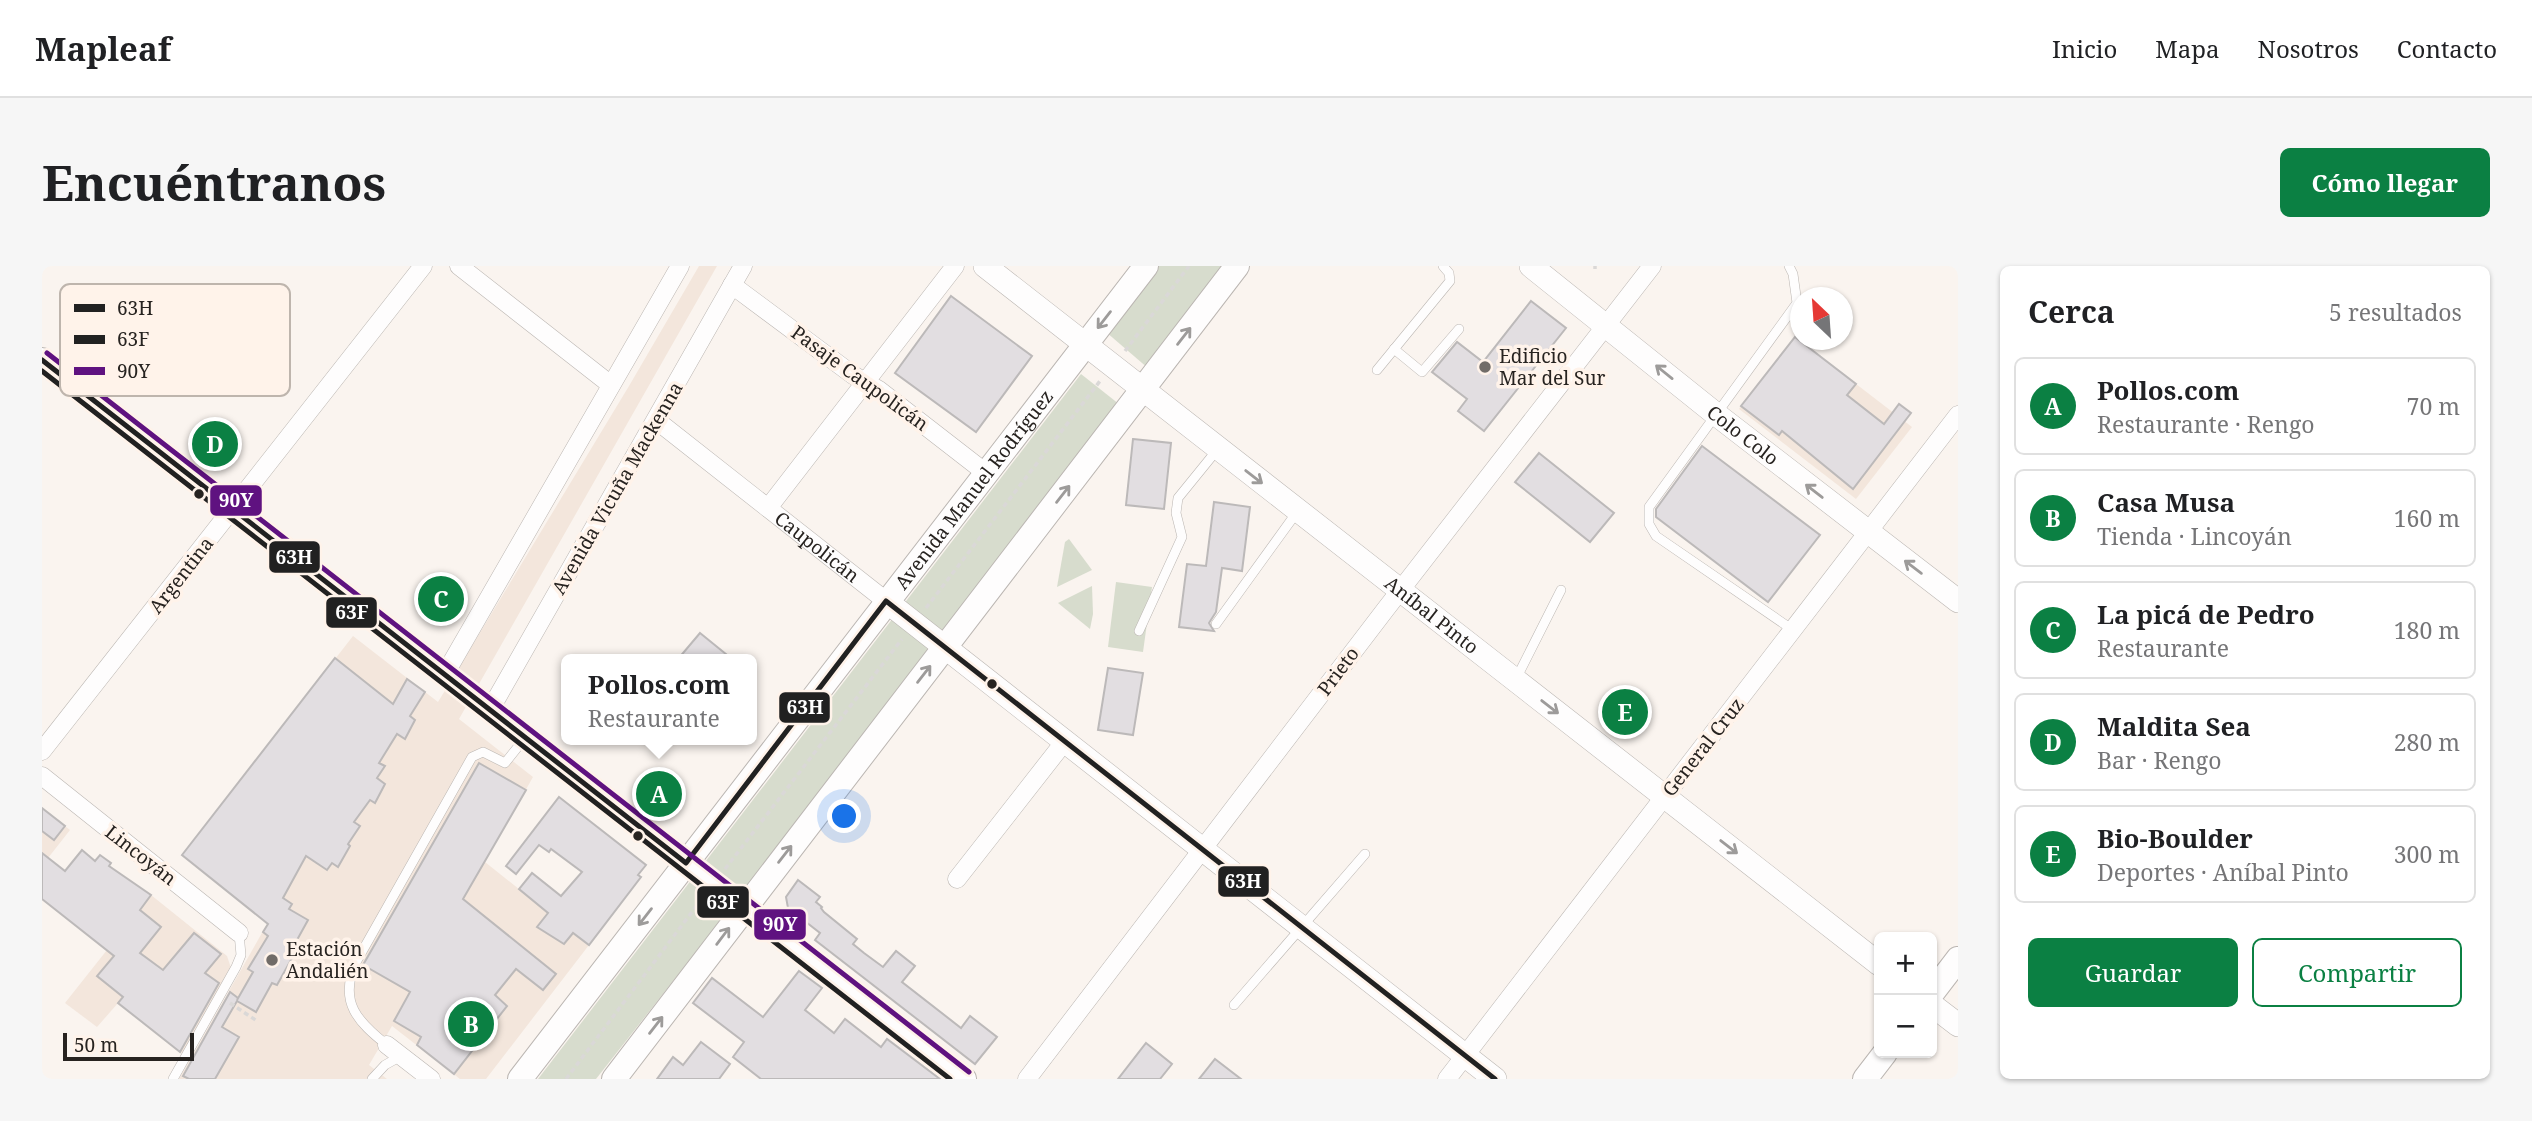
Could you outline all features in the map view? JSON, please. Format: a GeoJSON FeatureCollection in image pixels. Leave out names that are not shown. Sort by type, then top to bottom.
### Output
{"type":"FeatureCollection","features":[{"type":"Feature","properties":{"kind":"main road","name":"Avenida Manuel Rodríguez"},"geometry":{"type":"LineString","coordinates":[[520,1079],[1146,266]]}},
{"type":"Feature","properties":{"kind":"main road"},"geometry":{"type":"LineString","coordinates":[[614,1079],[1237,266]]}},
{"type":"Feature","properties":{"kind":"main road"},"geometry":{"type":"LineString","coordinates":[[42,360],[60,374]]}},
{"type":"Feature","properties":{"kind":"main road"},"geometry":{"type":"LineString","coordinates":[[88,396],[964,1079]]}},
{"type":"Feature","properties":{"kind":"main road"},"geometry":{"type":"LineString","coordinates":[[1937,986],[1958,959]]}},
{"type":"Feature","properties":{"kind":"main road"},"geometry":{"type":"LineString","coordinates":[[1865,1079],[1881,1058]]}},
{"type":"Feature","properties":{"kind":"street","name":"Argentina"},"geometry":{"type":"LineString","coordinates":[[42,751],[423,266]]}},
{"type":"Feature","properties":{"kind":"street"},"geometry":{"type":"LineString","coordinates":[[459,266],[611,385]]}},
{"type":"Feature","properties":{"kind":"street"},"geometry":{"type":"LineString","coordinates":[[445,674],[680,266]]}},
{"type":"Feature","properties":{"kind":"street","name":"Avenida Vicuña Mackenna"},"geometry":{"type":"LineString","coordinates":[[490,710],[743,266]]}},
{"type":"Feature","properties":{"kind":"street","name":"Caupolicán"},"geometry":{"type":"LineString","coordinates":[[768,508],[956,266]]}},
{"type":"Feature","properties":{"kind":"street","name":"Aníbal Pinto"},"geometry":{"type":"LineString","coordinates":[[985,266],[1874,960]]}},
{"type":"Feature","properties":{"kind":"street","name":"Colo Colo"},"geometry":{"type":"LineString","coordinates":[[1531,266],[1717,415],[1958,601]]}},
{"type":"Feature","properties":{"kind":"street","name":"Prieto"},"geometry":{"type":"LineString","coordinates":[[1027,1079],[1652,266]]}},
{"type":"Feature","properties":{"kind":"street","name":"Pasaje Caupolicán"},"geometry":{"type":"LineString","coordinates":[[732,285],[986,473]]}},
{"type":"Feature","properties":{"kind":"street","name":"General Cruz"},"geometry":{"type":"LineString","coordinates":[[1447,1079],[1958,415]]}},
{"type":"Feature","properties":{"kind":"street","name":"Caupolicán"},"geometry":{"type":"LineString","coordinates":[[656,420],[1495,1079]]}},
{"type":"Feature","properties":{"kind":"street"},"geometry":{"type":"LineString","coordinates":[[957,879],[1065,741]]}},
{"type":"Feature","properties":{"kind":"street","name":"Lincoyán"},"geometry":{"type":"LineString","coordinates":[[42,776],[239,933]]}},
{"type":"Feature","properties":{"kind":"street"},"geometry":{"type":"LineString","coordinates":[[1937,1009],[1958,1025]]}},
{"type":"Feature","properties":{"kind":"street"},"geometry":{"type":"LineString","coordinates":[[394,1050],[431,1079]]}},
{"type":"Feature","properties":{"kind":"lane"},"geometry":{"type":"LineString","coordinates":[[1377,370],[1450,281],[1449,273],[1443,266]]}},
{"type":"Feature","properties":{"kind":"lane"},"geometry":{"type":"LineString","coordinates":[[1789,266],[1793,274],[1797,303],[1649,507],[1650,524],[1656,536],[1793,630]]}},
{"type":"Feature","properties":{"kind":"lane"},"geometry":{"type":"LineString","coordinates":[[1394,349],[1422,372],[1459,329]]}},
{"type":"Feature","properties":{"kind":"lane"},"geometry":{"type":"LineString","coordinates":[[1139,631],[1182,537],[1176,513],[1178,498],[1218,449]]}},
{"type":"Feature","properties":{"kind":"lane"},"geometry":{"type":"LineString","coordinates":[[1216,624],[1298,511]]}},
{"type":"Feature","properties":{"kind":"lane"},"geometry":{"type":"LineString","coordinates":[[1515,680],[1561,590]]}},
{"type":"Feature","properties":{"kind":"lane"},"geometry":{"type":"LineString","coordinates":[[372,1079],[394,1050],[366,1028],[352,1007],[349,978],[355,964],[472,757],[483,752],[505,763],[526,737]]}},
{"type":"Feature","properties":{"kind":"lane"},"geometry":{"type":"LineString","coordinates":[[1234,1005],[1365,854]]}},
{"type":"Feature","properties":{"kind":"lane"},"geometry":{"type":"LineString","coordinates":[[173,1079],[241,956],[239,933]]}},
{"type":"Feature","properties":{"kind":"path"},"geometry":{"type":"LineString","coordinates":[[566,1079],[1189,266]]}},
{"type":"Feature","properties":{"kind":"path"},"geometry":{"type":"LineString","coordinates":[[222,993],[228,1003],[257,1021]]}},
{"type":"Feature","properties":{"kind":"shaded area"},"geometry":{"type":"Polygon","coordinates":[[[699,266],[717,266],[459,719],[533,777],[485,862],[589,945],[486,1079],[460,1079],[392,1026],[369,1065],[387,1079],[179,1079],[271,917],[257,915],[182,855],[353,636],[438,702],[699,266]]]}},
{"type":"Feature","properties":{"kind":"shaded area"},"geometry":{"type":"Polygon","coordinates":[[[1790,343],[1790,350],[1812,350],[1912,427],[1856,499],[1739,409],[1790,343]]]}},
{"type":"Feature","properties":{"kind":"shaded area"},"geometry":{"type":"Polygon","coordinates":[[[42,808],[70,830],[48,858],[129,923],[151,895],[227,956],[231,968],[183,1054],[118,1003],[97,1027],[65,1003],[107,950],[42,899],[42,808]]]}},
{"type":"Feature","properties":{"kind":"green space"},"geometry":{"type":"Polygon","coordinates":[[[1156,266],[1226,266],[1149,369],[1106,332],[1156,266]]]}},
{"type":"Feature","properties":{"kind":"green space"},"geometry":{"type":"Polygon","coordinates":[[[1081,374],[1124,408],[596,1079],[538,1079],[1081,374]]]}},
{"type":"Feature","properties":{"kind":"green space"},"geometry":{"type":"Polygon","coordinates":[[[1069,539],[1092,570],[1057,587],[1065,542],[1069,539]]]}},
{"type":"Feature","properties":{"kind":"green space"},"geometry":{"type":"Polygon","coordinates":[[[1116,582],[1152,587],[1143,652],[1108,647],[1116,582]]]}},
{"type":"Feature","properties":{"kind":"green space"},"geometry":{"type":"Polygon","coordinates":[[[1092,586],[1093,614],[1090,629],[1058,603],[1092,586]]]}},
{"type":"Feature","properties":{"kind":"building"},"geometry":{"type":"Polygon","coordinates":[[[951,296],[1032,356],[976,432],[895,373],[951,296]]]}},
{"type":"Feature","properties":{"kind":"building","name":"Edificio Mar del Sur"},"geometry":{"type":"Polygon","coordinates":[[[1531,301],[1566,328],[1484,431],[1458,411],[1467,399],[1432,372],[1457,342],[1483,362],[1531,301]]]}},
{"type":"Feature","properties":{"kind":"building"},"geometry":{"type":"Polygon","coordinates":[[[1790,343],[1790,350],[1812,350],[1856,384],[1847,395],[1884,424],[1899,404],[1911,413],[1853,489],[1782,431],[1779,435],[1741,406],[1790,343]]]}},
{"type":"Feature","properties":{"kind":"building"},"geometry":{"type":"Polygon","coordinates":[[[1133,439],[1171,443],[1164,509],[1126,505],[1133,439]]]}},
{"type":"Feature","properties":{"kind":"building"},"geometry":{"type":"Polygon","coordinates":[[[1702,446],[1820,535],[1768,602],[1656,517],[1656,509],[1702,446]]]}},
{"type":"Feature","properties":{"kind":"building"},"geometry":{"type":"Polygon","coordinates":[[[1539,453],[1614,513],[1590,542],[1515,482],[1539,453]]]}},
{"type":"Feature","properties":{"kind":"building"},"geometry":{"type":"Polygon","coordinates":[[[1214,502],[1250,507],[1242,571],[1222,568],[1216,612],[1209,623],[1214,631],[1179,627],[1187,564],[1206,566],[1214,502]]]}},
{"type":"Feature","properties":{"kind":"building"},"geometry":{"type":"Polygon","coordinates":[[[700,633],[726,654],[682,654],[700,633]]]}},
{"type":"Feature","properties":{"kind":"building"},"geometry":{"type":"Polygon","coordinates":[[[335,658],[393,704],[407,679],[425,692],[410,716],[415,720],[405,739],[397,734],[379,763],[385,766],[377,778],[385,784],[375,803],[370,800],[354,822],[360,826],[338,867],[332,863],[327,870],[306,856],[283,898],[292,904],[289,909],[308,920],[292,949],[296,951],[277,985],[272,983],[256,1012],[237,1001],[222,1027],[239,1037],[215,1079],[189,1079],[183,1076],[230,992],[237,1000],[253,972],[248,969],[268,936],[263,932],[268,924],[182,855],[335,658]]]}},
{"type":"Feature","properties":{"kind":"building"},"geometry":{"type":"Polygon","coordinates":[[[1108,668],[1143,673],[1133,735],[1098,730],[1108,668]]]}},
{"type":"Feature","properties":{"kind":"building"},"geometry":{"type":"Polygon","coordinates":[[[479,763],[526,790],[463,899],[556,974],[543,990],[516,969],[495,995],[507,1006],[454,1074],[417,1045],[421,1037],[394,1021],[410,992],[363,965],[479,763]]]}},
{"type":"Feature","properties":{"kind":"building"},"geometry":{"type":"Polygon","coordinates":[[[559,797],[646,865],[638,875],[641,877],[589,945],[573,933],[564,944],[537,927],[548,913],[519,889],[532,873],[561,896],[582,872],[551,849],[549,852],[539,845],[516,874],[506,866],[559,797]]]}},
{"type":"Feature","properties":{"kind":"building"},"geometry":{"type":"Polygon","coordinates":[[[42,808],[65,826],[54,840],[42,831],[42,808]]]}},
{"type":"Feature","properties":{"kind":"building"},"geometry":{"type":"Polygon","coordinates":[[[82,850],[95,861],[100,855],[111,863],[109,866],[151,895],[140,910],[161,927],[140,953],[163,970],[194,933],[221,954],[205,973],[219,983],[180,1052],[118,1003],[123,997],[97,976],[114,956],[42,899],[42,853],[65,871],[82,850]]]}},
{"type":"Feature","properties":{"kind":"building"},"geometry":{"type":"Polygon","coordinates":[[[798,880],[820,897],[816,902],[857,939],[853,944],[864,953],[883,967],[896,951],[915,966],[902,982],[961,1028],[970,1016],[997,1037],[975,1064],[815,940],[820,933],[788,908],[786,897],[798,880]]]}},
{"type":"Feature","properties":{"kind":"building"},"geometry":{"type":"Polygon","coordinates":[[[799,971],[822,988],[805,1010],[834,1033],[845,1019],[881,1047],[887,1039],[940,1079],[761,1079],[733,1057],[744,1042],[693,1003],[712,978],[763,1017],[799,971]]]}},
{"type":"Feature","properties":{"kind":"building"},"geometry":{"type":"Polygon","coordinates":[[[701,1042],[730,1064],[719,1079],[657,1079],[673,1057],[683,1065],[701,1042]]]}},
{"type":"Feature","properties":{"kind":"building"},"geometry":{"type":"Polygon","coordinates":[[[1146,1043],[1172,1064],[1160,1079],[1118,1079],[1146,1043]]]}},
{"type":"Feature","properties":{"kind":"building"},"geometry":{"type":"Polygon","coordinates":[[[1215,1059],[1241,1079],[1199,1079],[1215,1059]]]}},
{"type":"Feature","properties":{"kind":"transit line","name":"90Y"},"geometry":{"type":"LineString","coordinates":[[47,353],[60,363]]}},
{"type":"Feature","properties":{"kind":"transit line","name":"63H"},"geometry":{"type":"LineString","coordinates":[[42,360],[60,374]]}},
{"type":"Feature","properties":{"kind":"transit line","name":"63F"},"geometry":{"type":"LineString","coordinates":[[42,371],[60,385]]}},
{"type":"Feature","properties":{"kind":"transit line","name":"63F"},"geometry":{"type":"LineString","coordinates":[[74,396],[950,1079]]}},
{"type":"Feature","properties":{"kind":"transit line","name":"63H"},"geometry":{"type":"LineString","coordinates":[[88,396],[686,863],[886,601],[1495,1079]]}},
{"type":"Feature","properties":{"kind":"transit line","name":"90Y"},"geometry":{"type":"LineString","coordinates":[[102,396],[969,1072]]}},
{"type":"Feature","properties":{"kind":"place","name":"Edificio Mar del Sur"},"geometry":{"type":"Point","coordinates":[1485,367]}},
{"type":"Feature","properties":{"kind":"place","name":"Maldita Sea"},"geometry":{"type":"Point","coordinates":[215,444]}},
{"type":"Feature","properties":{"kind":"place","name":"La picá de Pedro"},"geometry":{"type":"Point","coordinates":[441,599]}},
{"type":"Feature","properties":{"kind":"place","name":"Bio-Boulder"},"geometry":{"type":"Point","coordinates":[1625,712]}},
{"type":"Feature","properties":{"kind":"place","name":"Pollos.com"},"geometry":{"type":"Point","coordinates":[659,794]}},
{"type":"Feature","properties":{"kind":"place","name":"Estación Andalién"},"geometry":{"type":"Point","coordinates":[272,960]}},
{"type":"Feature","properties":{"kind":"place","name":"Casa Musa"},"geometry":{"type":"Point","coordinates":[471,1024]}}]}
